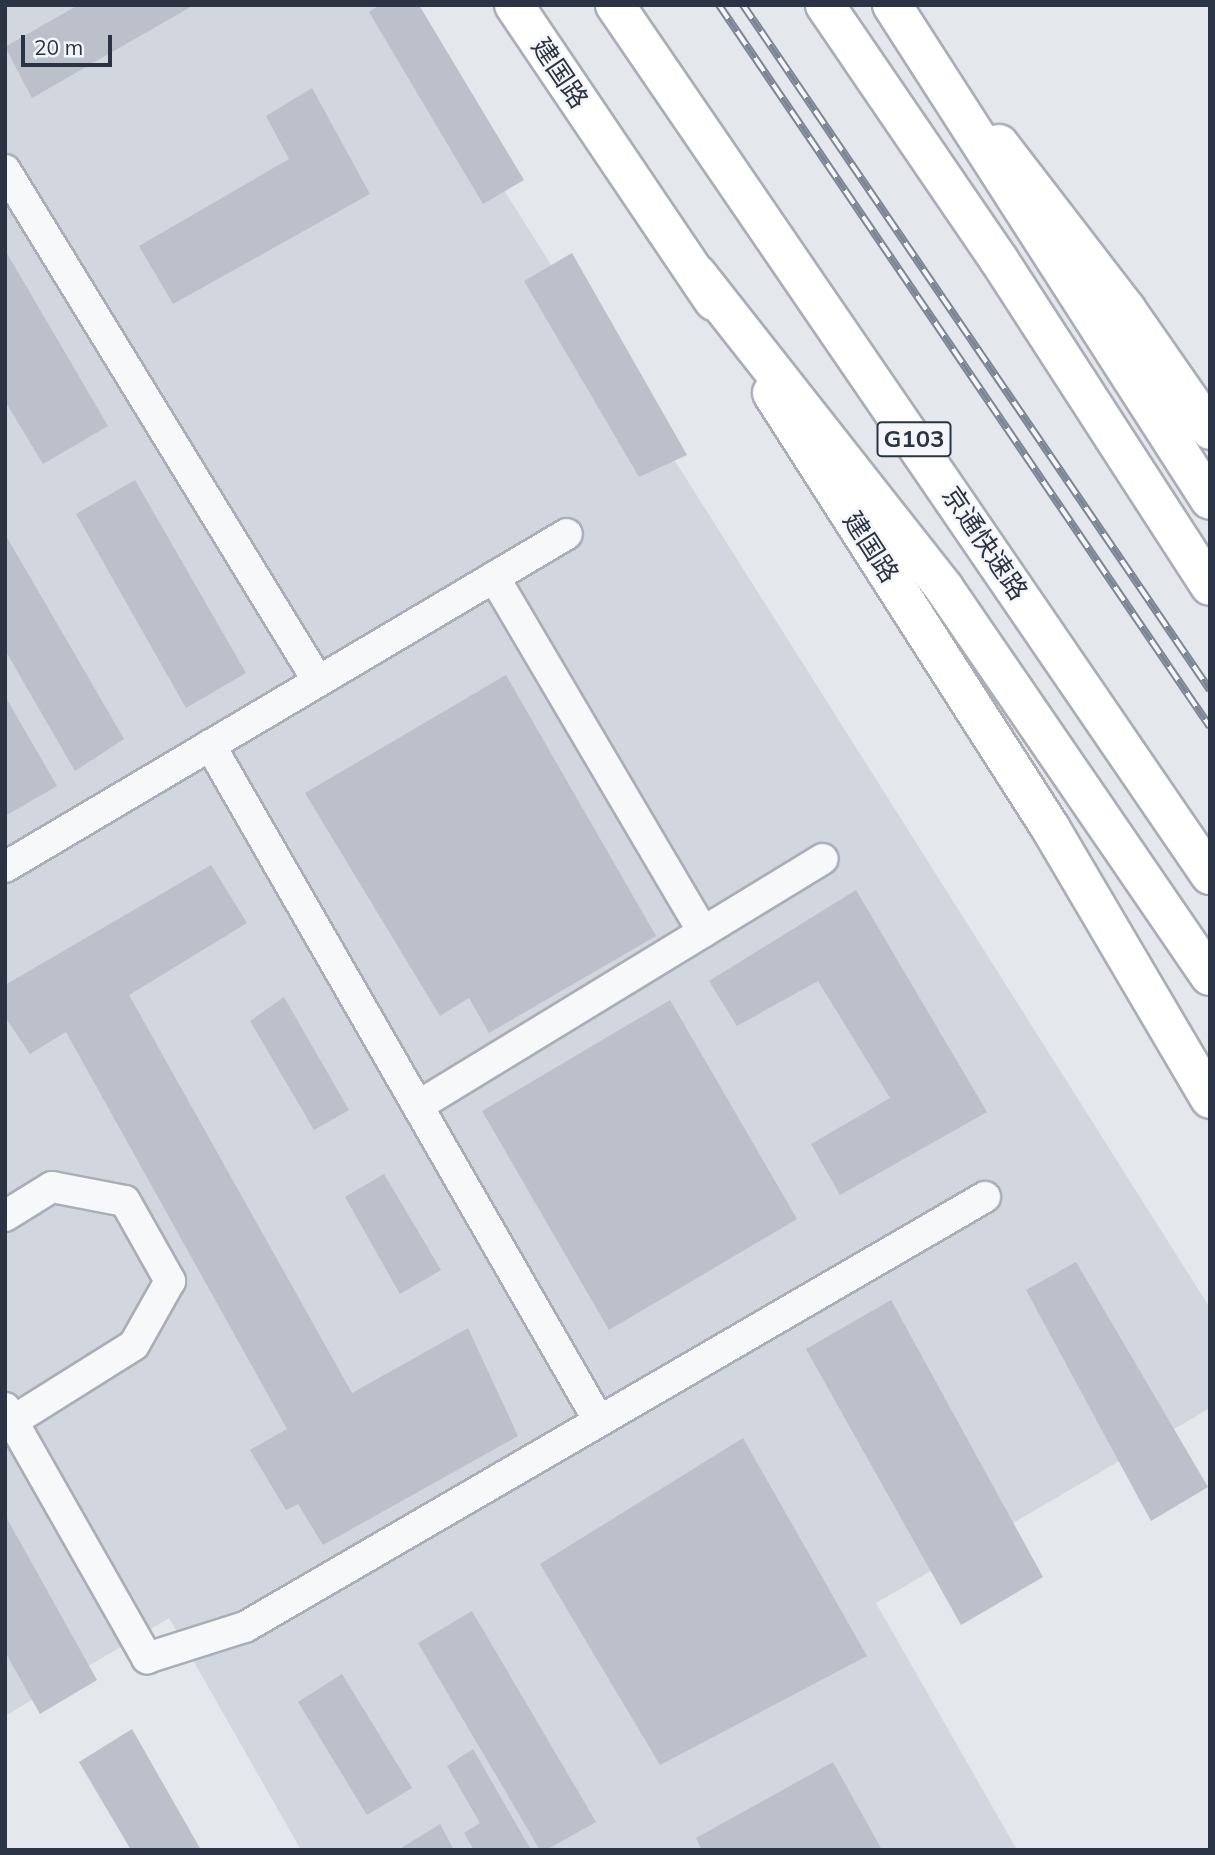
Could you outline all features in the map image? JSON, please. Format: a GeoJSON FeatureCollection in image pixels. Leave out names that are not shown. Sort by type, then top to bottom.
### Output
{"type":"FeatureCollection","features":[{"type":"Feature","properties":{"kind":"main road","name":"建国路"},"geometry":{"type":"LineString","coordinates":[[514,5],[697,274],[1051,829],[1210,1099]]}},
{"type":"Feature","properties":{"kind":"main road","name":"京通快速路"},"geometry":{"type":"LineString","coordinates":[[615,5],[1210,875]]}},
{"type":"Feature","properties":{"kind":"main road"},"geometry":{"type":"LineString","coordinates":[[825,5],[999,260],[1210,586]]}},
{"type":"Feature","properties":{"kind":"main road"},"geometry":{"type":"LineString","coordinates":[[892,5],[1126,309],[1210,430]]}},
{"type":"Feature","properties":{"kind":"main road"},"geometry":{"type":"LineString","coordinates":[[892,5],[1210,500]]}},
{"type":"Feature","properties":{"kind":"main road"},"geometry":{"type":"LineString","coordinates":[[697,274],[944,588],[1210,976]]}},
{"type":"Feature","properties":{"kind":"street"},"geometry":{"type":"LineString","coordinates":[[5,170],[318,681]]}},
{"type":"Feature","properties":{"kind":"street"},"geometry":{"type":"LineString","coordinates":[[5,867],[567,534]]}},
{"type":"Feature","properties":{"kind":"street"},"geometry":{"type":"LineString","coordinates":[[494,578],[704,932]]}},
{"type":"Feature","properties":{"kind":"street"},"geometry":{"type":"LineString","coordinates":[[210,746],[599,1421]]}},
{"type":"Feature","properties":{"kind":"street"},"geometry":{"type":"LineString","coordinates":[[418,1106],[822,859]]}},
{"type":"Feature","properties":{"kind":"street"},"geometry":{"type":"LineString","coordinates":[[5,1216],[52,1187],[125,1201],[170,1281],[134,1345],[9,1415],[147,1658],[245,1627],[985,1197]]}},
{"type":"Feature","properties":{"kind":"shaded area"},"geometry":{"type":"Polygon","coordinates":[[[5,5],[387,5],[1210,1308],[1210,1408],[876,1603],[1017,1850],[301,1850],[169,1618],[5,1716],[5,5]]]}},
{"type":"Feature","properties":{"kind":"building"},"geometry":{"type":"Polygon","coordinates":[[[78,5],[194,5],[32,98],[5,47],[78,5]]]}},
{"type":"Feature","properties":{"kind":"building"},"geometry":{"type":"Polygon","coordinates":[[[380,5],[419,5],[524,180],[483,204],[369,12],[380,5]]]}},
{"type":"Feature","properties":{"kind":"building"},"geometry":{"type":"Polygon","coordinates":[[[312,88],[370,194],[173,304],[139,246],[289,159],[266,116],[312,88]]]}},
{"type":"Feature","properties":{"kind":"building"},"geometry":{"type":"Polygon","coordinates":[[[5,250],[108,426],[43,464],[5,401],[5,250]]]}},
{"type":"Feature","properties":{"kind":"building"},"geometry":{"type":"Polygon","coordinates":[[[572,253],[687,455],[639,477],[524,281],[572,253]]]}},
{"type":"Feature","properties":{"kind":"building"},"geometry":{"type":"Polygon","coordinates":[[[135,480],[246,673],[186,708],[76,514],[135,480]]]}},
{"type":"Feature","properties":{"kind":"building"},"geometry":{"type":"Polygon","coordinates":[[[5,534],[124,739],[75,771],[5,650],[5,534]]]}},
{"type":"Feature","properties":{"kind":"building"},"geometry":{"type":"Polygon","coordinates":[[[506,675],[656,936],[489,1033],[469,998],[440,1016],[305,793],[506,675]]]}},
{"type":"Feature","properties":{"kind":"building"},"geometry":{"type":"Polygon","coordinates":[[[5,696],[57,786],[5,816],[5,696]]]}},
{"type":"Feature","properties":{"kind":"building"},"geometry":{"type":"Polygon","coordinates":[[[211,865],[247,923],[129,995],[352,1393],[468,1328],[518,1436],[323,1545],[298,1504],[286,1510],[250,1450],[287,1429],[66,1032],[30,1054],[5,1017],[5,985],[211,865]]]}},
{"type":"Feature","properties":{"kind":"building"},"geometry":{"type":"Polygon","coordinates":[[[856,890],[987,1112],[840,1195],[811,1144],[890,1098],[818,981],[737,1026],[709,981],[856,890]]]}},
{"type":"Feature","properties":{"kind":"building"},"geometry":{"type":"Polygon","coordinates":[[[284,997],[349,1110],[314,1130],[250,1021],[284,997]]]}},
{"type":"Feature","properties":{"kind":"building"},"geometry":{"type":"Polygon","coordinates":[[[670,1000],[797,1219],[609,1330],[482,1111],[670,1000]]]}},
{"type":"Feature","properties":{"kind":"building"},"geometry":{"type":"Polygon","coordinates":[[[384,1174],[441,1270],[400,1294],[345,1197],[384,1174]]]}},
{"type":"Feature","properties":{"kind":"building"},"geometry":{"type":"Polygon","coordinates":[[[1076,1262],[1208,1487],[1151,1521],[1026,1290],[1076,1262]]]}},
{"type":"Feature","properties":{"kind":"building"},"geometry":{"type":"Polygon","coordinates":[[[891,1300],[1043,1577],[961,1625],[806,1349],[891,1300]]]}},
{"type":"Feature","properties":{"kind":"building"},"geometry":{"type":"Polygon","coordinates":[[[743,1438],[867,1656],[660,1765],[540,1564],[743,1438]]]}},
{"type":"Feature","properties":{"kind":"building"},"geometry":{"type":"Polygon","coordinates":[[[5,1515],[97,1680],[40,1714],[5,1652],[5,1515]]]}},
{"type":"Feature","properties":{"kind":"building"},"geometry":{"type":"Polygon","coordinates":[[[472,1611],[596,1822],[546,1850],[540,1850],[418,1643],[472,1611]]]}},
{"type":"Feature","properties":{"kind":"building"},"geometry":{"type":"Polygon","coordinates":[[[342,1674],[412,1788],[367,1815],[298,1702],[342,1674]]]}},
{"type":"Feature","properties":{"kind":"building"},"geometry":{"type":"Polygon","coordinates":[[[132,1729],[201,1850],[131,1850],[79,1762],[132,1729]]]}},
{"type":"Feature","properties":{"kind":"building"},"geometry":{"type":"Polygon","coordinates":[[[473,1749],[531,1850],[474,1850],[464,1833],[480,1823],[447,1766],[473,1749]]]}},
{"type":"Feature","properties":{"kind":"building"},"geometry":{"type":"Polygon","coordinates":[[[833,1762],[882,1850],[702,1850],[696,1838],[833,1762]]]}},
{"type":"Feature","properties":{"kind":"building"},"geometry":{"type":"Polygon","coordinates":[[[440,1824],[454,1850],[398,1850],[440,1824]]]}},
{"type":"Feature","properties":{"kind":"railway"},"geometry":{"type":"LineString","coordinates":[[719,5],[1210,727]]}},
{"type":"Feature","properties":{"kind":"railway"},"geometry":{"type":"LineString","coordinates":[[743,5],[1210,690]]}}]}
